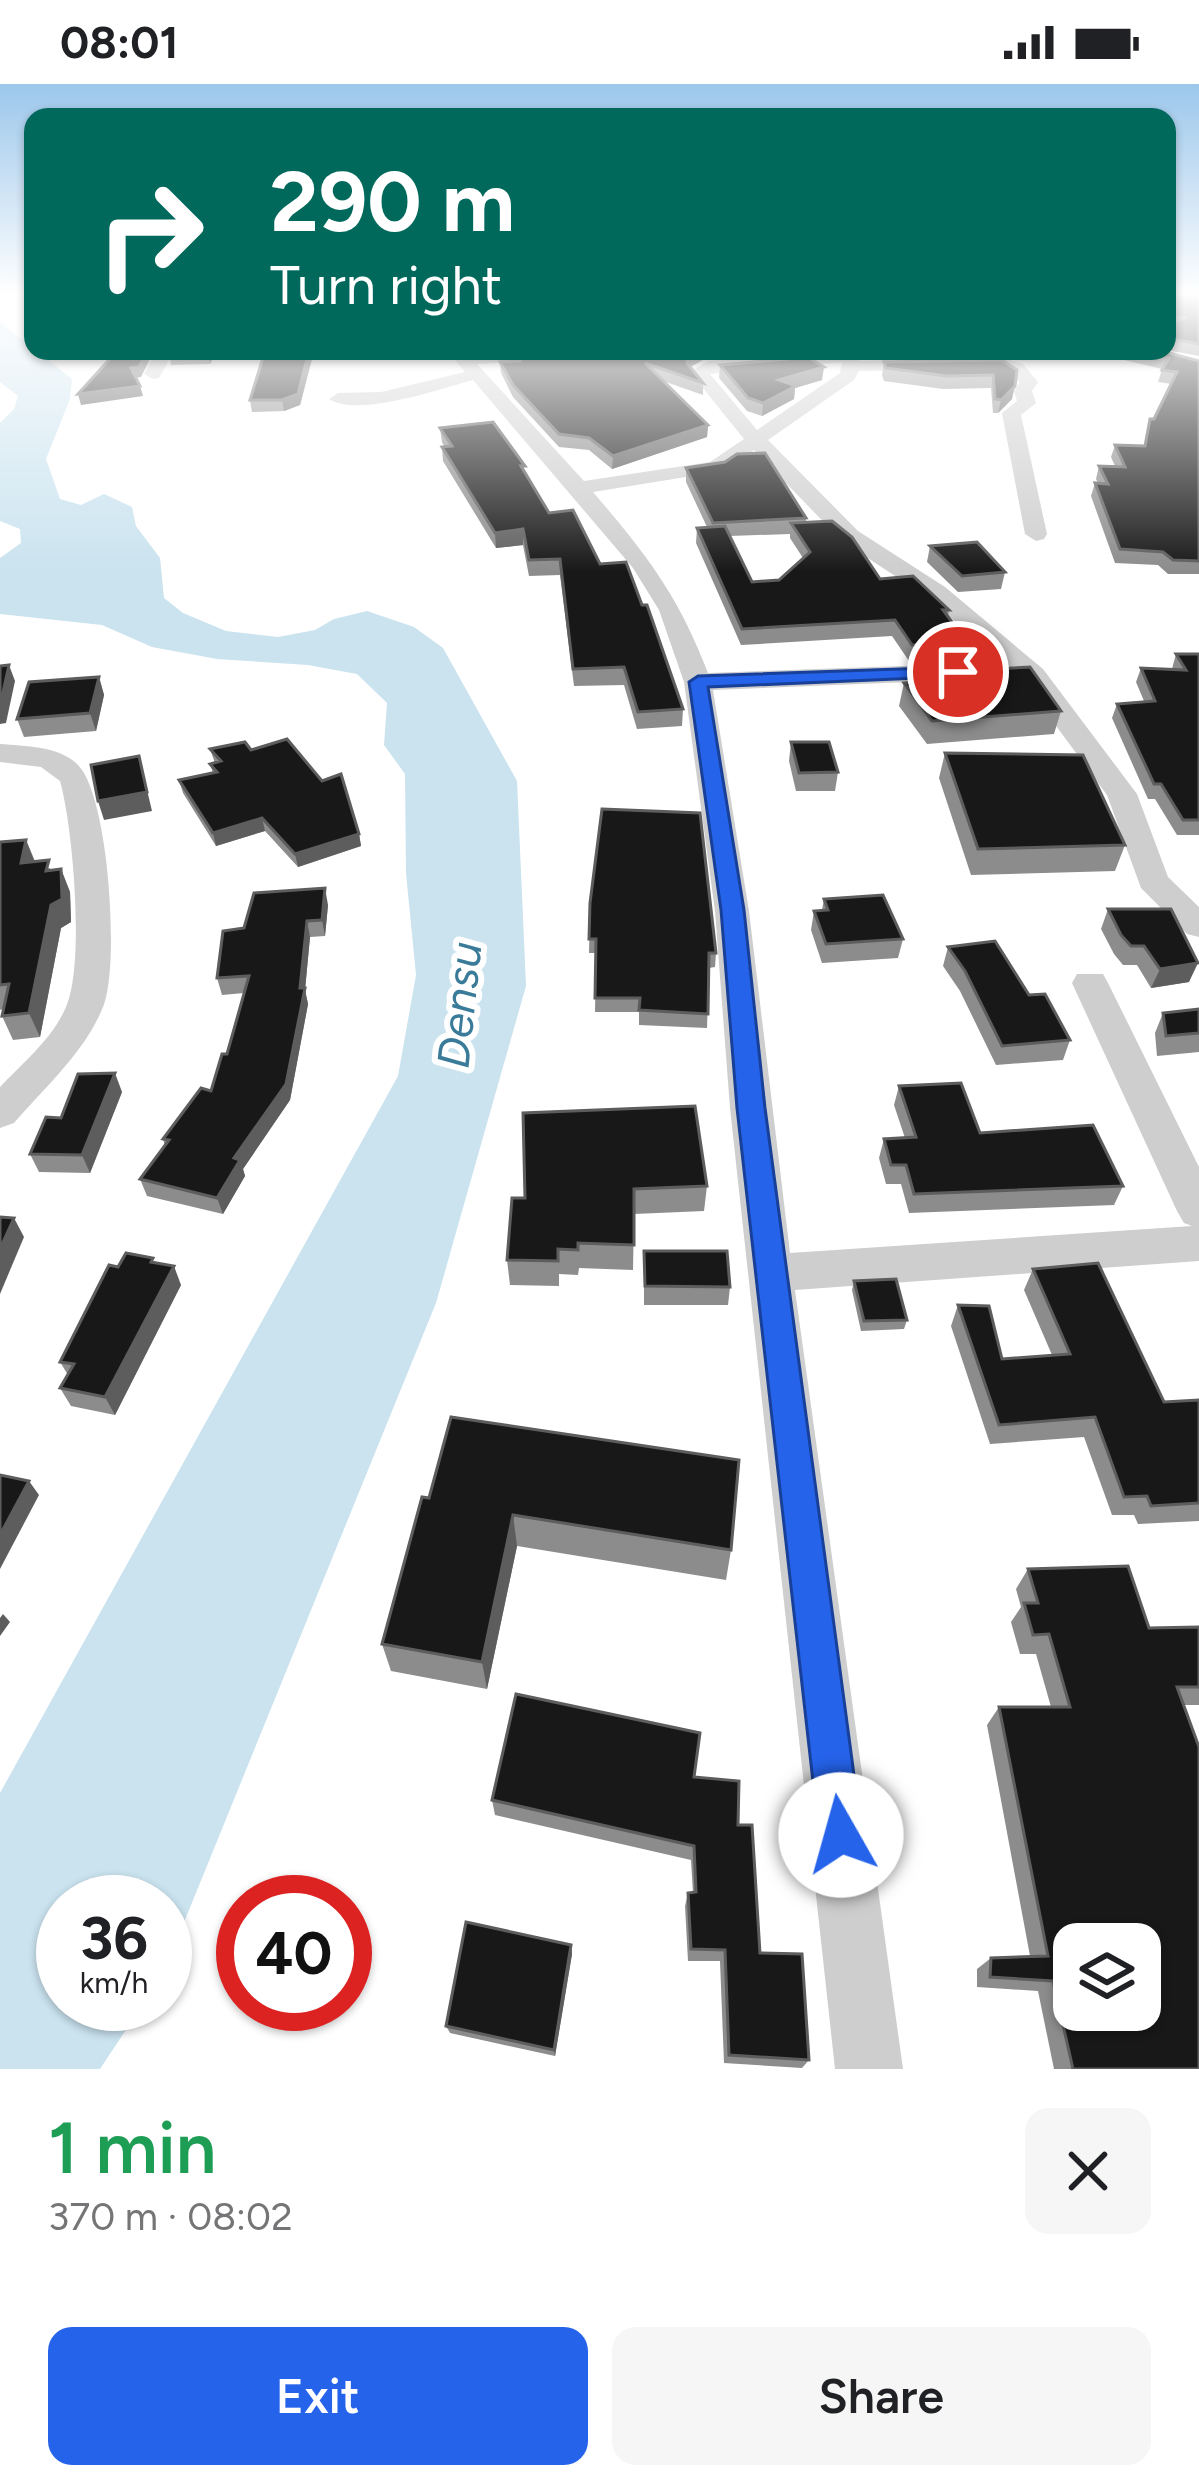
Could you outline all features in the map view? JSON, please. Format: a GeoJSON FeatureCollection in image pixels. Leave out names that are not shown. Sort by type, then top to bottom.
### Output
{"type":"FeatureCollection","features":[{"type":"Feature","properties":{"kind":"street"},"geometry":{"type":"LineString","coordinates":[[338,399],[381,398],[407,387]]}},
{"type":"Feature","properties":{"kind":"street"},"geometry":{"type":"LineString","coordinates":[[494,387],[662,595],[698,682],[733,910],[869,2069]]}},
{"type":"Feature","properties":{"kind":"street"},"geometry":{"type":"LineString","coordinates":[[711,387],[754,438],[850,536],[936,592],[1033,675],[1122,794],[1153,881],[1199,926]]}},
{"type":"Feature","properties":{"kind":"street"},"geometry":{"type":"LineString","coordinates":[[579,488],[709,470],[834,387]]}},
{"type":"Feature","properties":{"kind":"street"},"geometry":{"type":"LineString","coordinates":[[1026,387],[1027,403],[1011,413],[1021,441],[1021,469],[1036,533]]}},
{"type":"Feature","properties":{"kind":"street"},"geometry":{"type":"LineString","coordinates":[[698,682],[958,672]]}},
{"type":"Feature","properties":{"kind":"street"},"geometry":{"type":"LineString","coordinates":[[0,753],[58,764],[76,782],[95,932],[89,998],[77,1022],[0,1113]]}},
{"type":"Feature","properties":{"kind":"street"},"geometry":{"type":"LineString","coordinates":[[1090,983],[1199,1211]]}},
{"type":"Feature","properties":{"kind":"street"},"geometry":{"type":"LineString","coordinates":[[772,1273],[1199,1243]]}},
{"type":"Feature","properties":{"kind":"water","name":"Densu"},"geometry":{"type":"Polygon","coordinates":[[[6,387],[71,387],[46,459],[60,499],[81,505],[104,494],[132,507],[136,526],[160,558],[164,598],[183,613],[226,631],[278,637],[315,630],[334,619],[367,611],[414,627],[443,648],[517,781],[526,986],[436,1303],[192,1903],[192,1875],[36,1875],[36,2031],[125,2031],[100,2069],[0,2069],[0,1793],[398,1076],[416,975],[406,873],[405,774],[384,745],[387,703],[357,674],[308,665],[217,659],[152,647],[102,625],[0,614],[0,558],[21,543],[20,529],[0,521],[0,423],[14,409],[18,396],[6,387]]]}},
{"type":"Feature","properties":{"kind":"building"},"geometry":{"type":"Polygon","coordinates":[[[85,387],[135,387],[78,394],[85,387]]]}},
{"type":"Feature","properties":{"kind":"building"},"geometry":{"type":"Polygon","coordinates":[[[254,387],[300,387],[298,394],[282,400],[250,400],[254,387]]]}},
{"type":"Feature","properties":{"kind":"building"},"geometry":{"type":"Polygon","coordinates":[[[515,387],[669,387],[708,425],[613,456],[589,438],[559,434],[515,387]]]}},
{"type":"Feature","properties":{"kind":"building"},"geometry":{"type":"Polygon","coordinates":[[[738,387],[795,387],[763,403],[748,398],[738,387]]]}},
{"type":"Feature","properties":{"kind":"building"},"geometry":{"type":"Polygon","coordinates":[[[994,387],[1014,387],[1001,400],[995,399],[994,387]]]}},
{"type":"Feature","properties":{"kind":"building"},"geometry":{"type":"Polygon","coordinates":[[[1170,387],[1199,387],[1199,561],[1120,549],[1095,483],[1108,484],[1099,466],[1125,467],[1115,445],[1145,446],[1150,419],[1170,387]]]}},
{"type":"Feature","properties":{"kind":"building"},"geometry":{"type":"Polygon","coordinates":[[[493,422],[525,466],[521,466],[549,513],[573,510],[600,564],[626,562],[642,605],[647,605],[683,709],[638,712],[624,667],[573,669],[560,559],[529,560],[523,529],[495,533],[442,447],[452,446],[440,428],[493,422]]]}},
{"type":"Feature","properties":{"kind":"building"},"geometry":{"type":"Polygon","coordinates":[[[765,453],[806,518],[713,523],[686,468],[725,462],[737,454],[765,453]]]}},
{"type":"Feature","properties":{"kind":"building"},"geometry":{"type":"Polygon","coordinates":[[[832,521],[852,537],[880,579],[913,576],[949,610],[943,610],[972,649],[962,644],[912,645],[895,620],[742,629],[697,528],[725,526],[752,582],[779,580],[810,552],[791,523],[832,521]]]}},
{"type":"Feature","properties":{"kind":"building"},"geometry":{"type":"Polygon","coordinates":[[[977,542],[1005,572],[962,576],[930,546],[977,542]]]}},
{"type":"Feature","properties":{"kind":"building"},"geometry":{"type":"Polygon","coordinates":[[[981,652],[994,669],[1030,667],[1061,711],[932,721],[904,683],[942,680],[930,663],[964,662],[981,652]]]}},
{"type":"Feature","properties":{"kind":"building"},"geometry":{"type":"Polygon","coordinates":[[[1176,654],[1199,654],[1199,820],[1183,820],[1161,784],[1154,784],[1117,704],[1155,701],[1141,668],[1186,670],[1176,654]]]}},
{"type":"Feature","properties":{"kind":"building"},"geometry":{"type":"Polygon","coordinates":[[[9,665],[0,706],[0,666],[9,665]]]}},
{"type":"Feature","properties":{"kind":"building"},"geometry":{"type":"Polygon","coordinates":[[[99,677],[90,713],[17,719],[29,682],[99,677]]]}},
{"type":"Feature","properties":{"kind":"building"},"geometry":{"type":"Polygon","coordinates":[[[287,739],[322,781],[341,774],[359,834],[295,854],[262,818],[213,833],[179,780],[217,772],[210,764],[221,761],[210,749],[245,742],[251,750],[287,739]]]}},
{"type":"Feature","properties":{"kind":"building"},"geometry":{"type":"Polygon","coordinates":[[[791,742],[829,742],[838,772],[799,773],[791,742]]]}},
{"type":"Feature","properties":{"kind":"building"},"geometry":{"type":"Polygon","coordinates":[[[945,753],[1083,755],[1125,845],[978,849],[945,753]]]}},
{"type":"Feature","properties":{"kind":"building"},"geometry":{"type":"Polygon","coordinates":[[[139,756],[147,792],[98,801],[91,765],[139,756]]]}},
{"type":"Feature","properties":{"kind":"building"},"geometry":{"type":"Polygon","coordinates":[[[602,809],[700,813],[716,953],[709,953],[708,1014],[639,1010],[640,998],[595,998],[596,939],[589,939],[590,903],[602,809]]]}},
{"type":"Feature","properties":{"kind":"building"},"geometry":{"type":"Polygon","coordinates":[[[26,840],[21,863],[49,860],[46,871],[61,869],[62,899],[51,905],[29,1013],[2,1016],[9,984],[0,985],[0,842],[26,840]]]}},
{"type":"Feature","properties":{"kind":"building"},"geometry":{"type":"Polygon","coordinates":[[[325,888],[322,920],[307,921],[300,988],[305,988],[286,1084],[234,1158],[240,1160],[217,1198],[140,1179],[201,1088],[211,1091],[222,1054],[227,1054],[249,976],[217,978],[223,931],[244,928],[254,893],[325,888]]]}},
{"type":"Feature","properties":{"kind":"building"},"geometry":{"type":"Polygon","coordinates":[[[883,895],[903,939],[826,944],[814,911],[828,910],[824,899],[883,895]]]}},
{"type":"Feature","properties":{"kind":"building"},"geometry":{"type":"Polygon","coordinates":[[[1108,909],[1171,909],[1198,963],[1160,969],[1144,946],[1131,946],[1121,935],[1108,909]]]}},
{"type":"Feature","properties":{"kind":"building"},"geometry":{"type":"Polygon","coordinates":[[[995,941],[1029,995],[1045,994],[1070,1040],[1002,1046],[948,947],[995,941]]]}},
{"type":"Feature","properties":{"kind":"building"},"geometry":{"type":"Polygon","coordinates":[[[1199,1009],[1199,1033],[1166,1036],[1163,1013],[1199,1009]]]}},
{"type":"Feature","properties":{"kind":"building"},"geometry":{"type":"Polygon","coordinates":[[[115,1073],[82,1155],[30,1154],[46,1117],[61,1118],[78,1074],[115,1073]]]}},
{"type":"Feature","properties":{"kind":"building"},"geometry":{"type":"Polygon","coordinates":[[[961,1083],[980,1133],[1093,1125],[1123,1186],[914,1194],[906,1165],[891,1165],[884,1139],[916,1137],[899,1086],[961,1083]]]}},
{"type":"Feature","properties":{"kind":"building"},"geometry":{"type":"Polygon","coordinates":[[[695,1106],[707,1186],[634,1189],[634,1245],[578,1243],[578,1250],[558,1249],[558,1261],[507,1260],[512,1198],[525,1198],[523,1113],[695,1106]]]}},
{"type":"Feature","properties":{"kind":"building"},"geometry":{"type":"Polygon","coordinates":[[[0,1217],[14,1218],[0,1249],[0,1217]]]}},
{"type":"Feature","properties":{"kind":"building"},"geometry":{"type":"Polygon","coordinates":[[[644,1251],[727,1251],[730,1287],[645,1286],[644,1251]]]}},
{"type":"Feature","properties":{"kind":"building"},"geometry":{"type":"Polygon","coordinates":[[[126,1253],[174,1266],[105,1397],[60,1388],[74,1364],[60,1362],[109,1265],[118,1267],[126,1253]]]}},
{"type":"Feature","properties":{"kind":"building"},"geometry":{"type":"Polygon","coordinates":[[[1098,1263],[1164,1402],[1199,1400],[1199,1503],[1151,1506],[1147,1496],[1124,1497],[1095,1417],[999,1425],[958,1305],[989,1306],[1002,1359],[1070,1354],[1033,1269],[1098,1263]]]}},
{"type":"Feature","properties":{"kind":"building"},"geometry":{"type":"Polygon","coordinates":[[[896,1279],[907,1320],[864,1321],[854,1281],[896,1279]]]}},
{"type":"Feature","properties":{"kind":"building"},"geometry":{"type":"Polygon","coordinates":[[[451,1417],[739,1460],[731,1550],[513,1515],[482,1662],[382,1644],[422,1497],[429,1498],[451,1417]]]}},
{"type":"Feature","properties":{"kind":"building"},"geometry":{"type":"Polygon","coordinates":[[[0,1475],[29,1481],[0,1535],[0,1475]]]}},
{"type":"Feature","properties":{"kind":"building"},"geometry":{"type":"Polygon","coordinates":[[[1128,1566],[1149,1628],[1199,1627],[1199,1687],[1177,1687],[1199,1747],[1199,2069],[1073,2069],[1064,2031],[1161,2031],[1161,1923],[1053,1923],[1053,1981],[990,1977],[991,1958],[1048,1956],[999,1707],[1070,1707],[1049,1634],[1033,1635],[1024,1603],[1038,1603],[1028,1569],[1128,1566]]]}},
{"type":"Feature","properties":{"kind":"building"},"geometry":{"type":"Polygon","coordinates":[[[516,1694],[700,1733],[694,1777],[739,1781],[738,1825],[752,1825],[760,1953],[802,1954],[809,2060],[729,2055],[725,1950],[691,1949],[688,1893],[696,1892],[694,1846],[492,1800],[516,1694]]]}},
{"type":"Feature","properties":{"kind":"building"},"geometry":{"type":"Polygon","coordinates":[[[466,1922],[571,1945],[554,2050],[446,2026],[466,1922]]]}},
{"type":"Feature","properties":{"kind":"route"},"geometry":{"type":"LineString","coordinates":[[841,1835],[751,1108],[733,910],[698,682],[958,672]]}}]}
